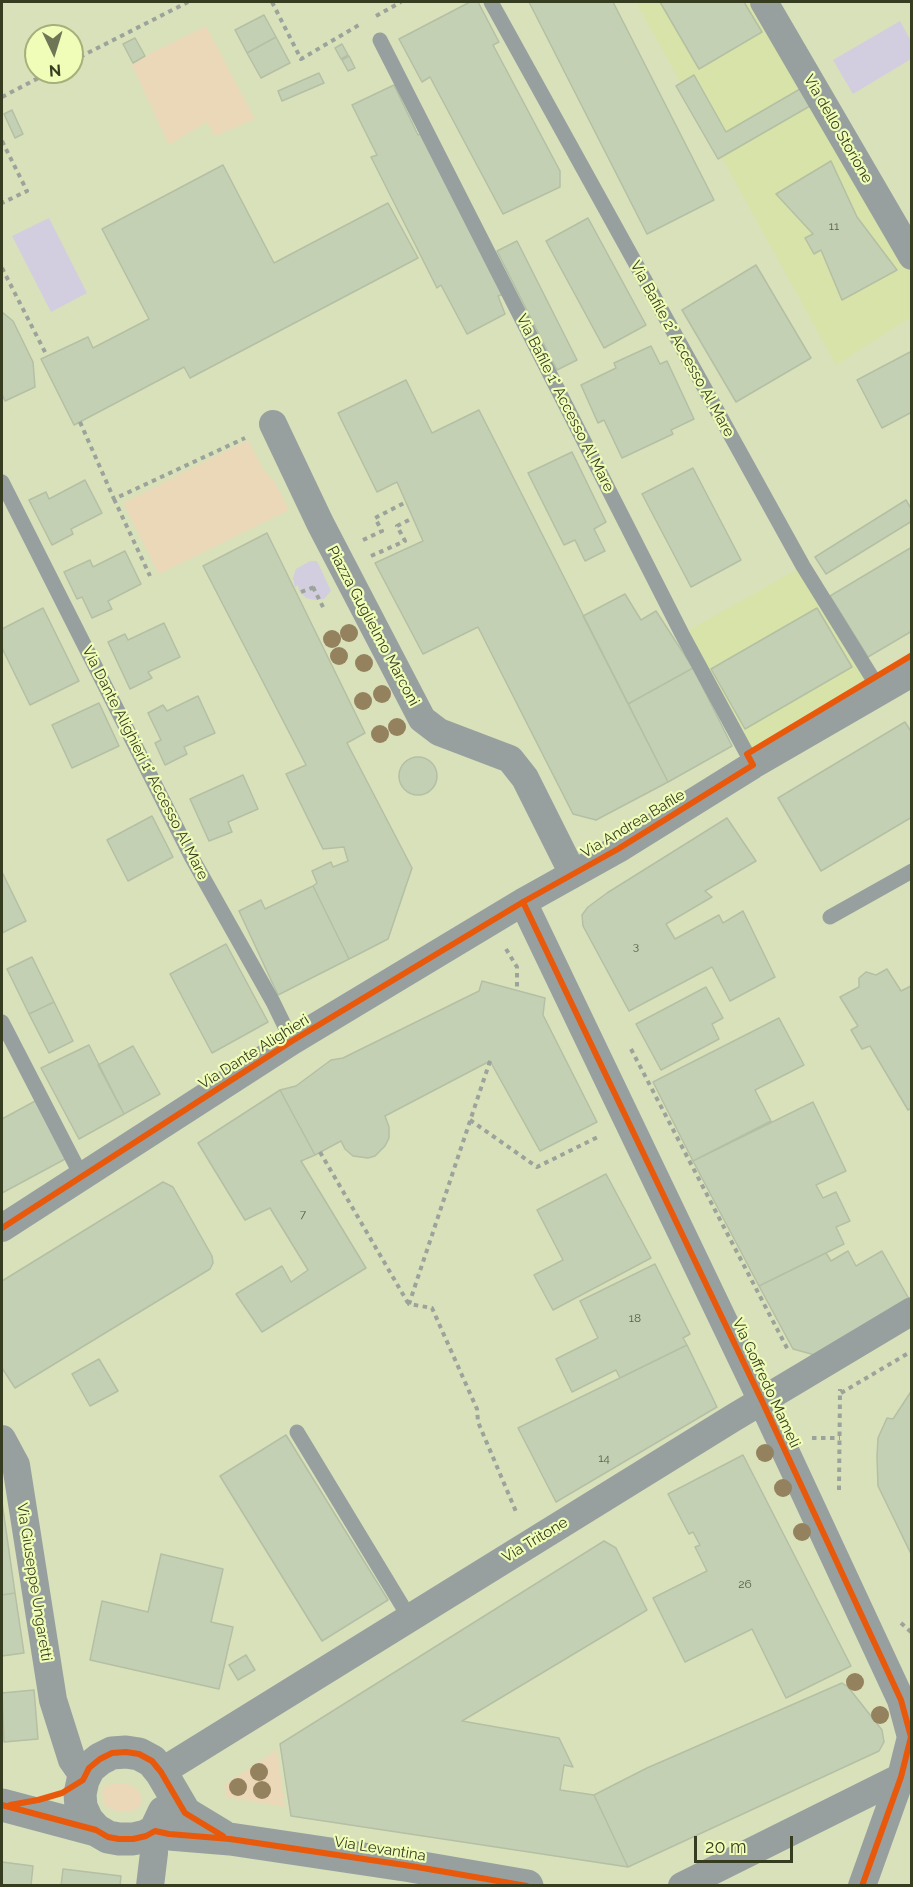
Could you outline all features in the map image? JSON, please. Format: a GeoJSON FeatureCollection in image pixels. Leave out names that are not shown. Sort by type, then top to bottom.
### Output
{"type":"FeatureCollection","features":[{"type":"Feature","properties":{"kind":"street","name":"Via dello Storione"},"geometry":{"type":"LineString","coordinates":[[764,2],[912,256]]}},
{"type":"Feature","properties":{"kind":"street","name":"Piazza Guglielmo Marconi"},"geometry":{"type":"LineString","coordinates":[[273,424],[320,523],[422,719],[439,732],[510,759],[525,778],[573,874]]}},
{"type":"Feature","properties":{"kind":"street","name":"Via Andrea Bafile"},"geometry":{"type":"LineString","coordinates":[[523,902],[618,849],[753,765],[901,685]]}},
{"type":"Feature","properties":{"kind":"street","name":"Via Dante Alighieri"},"geometry":{"type":"LineString","coordinates":[[2,1228],[292,1041],[523,902]]}},
{"type":"Feature","properties":{"kind":"street","name":"Via Goffredo Mameli"},"geometry":{"type":"LineString","coordinates":[[523,902],[762,1401],[901,1700],[911,1737],[901,1777],[862,1886]]}},
{"type":"Feature","properties":{"kind":"street","name":"Via Tritone"},"geometry":{"type":"LineString","coordinates":[[163,1777],[409,1617],[912,1311]]}},
{"type":"Feature","properties":{"kind":"street","name":"Via Giuseppe Ungaretti"},"geometry":{"type":"LineString","coordinates":[[2,1438],[16,1465],[53,1700],[72,1760],[83,1779]]}},
{"type":"Feature","properties":{"kind":"street"},"geometry":{"type":"LineString","coordinates":[[61,1728],[92,1749],[112,1753]]}},
{"type":"Feature","properties":{"kind":"street","name":"Via Levantina"},"geometry":{"type":"LineString","coordinates":[[3,1805],[38,1800],[62,1793],[83,1779],[89,1768],[100,1759],[112,1753],[140,1754],[152,1761],[185,1813],[230,1839]]}},
{"type":"Feature","properties":{"kind":"street"},"geometry":{"type":"LineString","coordinates":[[151,1878],[144,1852],[147,1834],[167,1805],[163,1777]]}},
{"type":"Feature","properties":{"kind":"street"},"geometry":{"type":"LineString","coordinates":[[682,1886],[901,1777]]}},
{"type":"Feature","properties":{"kind":"street"},"geometry":{"type":"LineString","coordinates":[[83,1779],[80,1794],[81,1808],[87,1820],[96,1830]]}},
{"type":"Feature","properties":{"kind":"street","name":"Via Levantina"},"geometry":{"type":"LineString","coordinates":[[3,1805],[96,1830],[108,1837],[169,1834],[230,1839],[527,1886]]}},
{"type":"Feature","properties":{"kind":"lane","name":"Via Bafile 2° Accesso Al Mare"},"geometry":{"type":"LineString","coordinates":[[491,2],[803,566],[901,685]]}},
{"type":"Feature","properties":{"kind":"lane","name":"Via Bafile 1° Accesso Al Mare"},"geometry":{"type":"LineString","coordinates":[[380,40],[682,634],[753,765]]}},
{"type":"Feature","properties":{"kind":"lane","name":"Via Dante Alighieri 1° Accesso Al Mare"},"geometry":{"type":"LineString","coordinates":[[2,482],[192,858],[273,1002],[292,1041]]}},
{"type":"Feature","properties":{"kind":"lane"},"geometry":{"type":"LineString","coordinates":[[830,917],[912,871]]}},
{"type":"Feature","properties":{"kind":"lane"},"geometry":{"type":"LineString","coordinates":[[2,1022],[82,1177]]}},
{"type":"Feature","properties":{"kind":"lane"},"geometry":{"type":"LineString","coordinates":[[297,1432],[409,1617]]}},
{"type":"Feature","properties":{"kind":"path"},"geometry":{"type":"LineString","coordinates":[[84,55],[188,2]]}},
{"type":"Feature","properties":{"kind":"path"},"geometry":{"type":"LineString","coordinates":[[272,2],[301,59],[401,2]]}},
{"type":"Feature","properties":{"kind":"path"},"geometry":{"type":"LineString","coordinates":[[2,97],[27,84]]}},
{"type":"Feature","properties":{"kind":"path"},"geometry":{"type":"LineString","coordinates":[[2,141],[27,190],[2,203]]}},
{"type":"Feature","properties":{"kind":"path"},"geometry":{"type":"LineString","coordinates":[[2,268],[47,356]]}},
{"type":"Feature","properties":{"kind":"path"},"geometry":{"type":"LineString","coordinates":[[80,422],[150,576]]}},
{"type":"Feature","properties":{"kind":"path"},"geometry":{"type":"LineString","coordinates":[[114,500],[273,424]]}},
{"type":"Feature","properties":{"kind":"path"},"geometry":{"type":"LineString","coordinates":[[357,543],[382,531],[375,518],[406,502]]}},
{"type":"Feature","properties":{"kind":"path"},"geometry":{"type":"LineString","coordinates":[[367,558],[405,541],[397,526],[413,518]]}},
{"type":"Feature","properties":{"kind":"path"},"geometry":{"type":"LineString","coordinates":[[301,592],[321,584]]}},
{"type":"Feature","properties":{"kind":"path"},"geometry":{"type":"LineString","coordinates":[[313,587],[325,611]]}},
{"type":"Feature","properties":{"kind":"path"},"geometry":{"type":"LineString","coordinates":[[505,946],[517,967],[518,990]]}},
{"type":"Feature","properties":{"kind":"path"},"geometry":{"type":"LineString","coordinates":[[627,1041],[802,1378]]}},
{"type":"Feature","properties":{"kind":"path"},"geometry":{"type":"LineString","coordinates":[[409,1304],[490,1061]]}},
{"type":"Feature","properties":{"kind":"path"},"geometry":{"type":"LineString","coordinates":[[470,1120],[537,1167],[601,1136]]}},
{"type":"Feature","properties":{"kind":"path"},"geometry":{"type":"LineString","coordinates":[[320,1152],[409,1304],[432,1308],[477,1409],[478,1422],[529,1543]]}},
{"type":"Feature","properties":{"kind":"path"},"geometry":{"type":"LineString","coordinates":[[840,1394],[912,1351]]}},
{"type":"Feature","properties":{"kind":"path"},"geometry":{"type":"LineString","coordinates":[[830,1393],[840,1387],[839,1495]]}},
{"type":"Feature","properties":{"kind":"path"},"geometry":{"type":"LineString","coordinates":[[809,1438],[840,1438]]}},
{"type":"Feature","properties":{"kind":"shaded area"},"geometry":{"type":"Polygon","coordinates":[[[636,2],[764,2],[911,256],[911,317],[836,365],[636,2]]]}},
{"type":"Feature","properties":{"kind":"shaded area"},"geometry":{"type":"Polygon","coordinates":[[[900,21],[911,41],[911,59],[853,94],[833,60],[900,21]]]}},
{"type":"Feature","properties":{"kind":"shaded area"},"geometry":{"type":"Polygon","coordinates":[[[206,26],[255,119],[215,136],[207,122],[169,145],[131,63],[206,26]]]}},
{"type":"Feature","properties":{"kind":"shaded area"},"geometry":{"type":"Polygon","coordinates":[[[49,218],[87,293],[51,312],[12,236],[49,218]]]}},
{"type":"Feature","properties":{"kind":"shaded area"},"geometry":{"type":"Polygon","coordinates":[[[248,440],[263,469],[275,482],[289,510],[159,574],[123,503],[248,440]]]}},
{"type":"Feature","properties":{"kind":"shaded area"},"geometry":{"type":"Polygon","coordinates":[[[310,561],[317,561],[331,591],[324,599],[306,598],[299,591],[298,585],[295,587],[293,578],[296,569],[310,561]]]}},
{"type":"Feature","properties":{"kind":"shaded area"},"geometry":{"type":"Polygon","coordinates":[[[803,566],[872,679],[753,765],[682,634],[803,566]]]}},
{"type":"Feature","properties":{"kind":"shaded area"},"geometry":{"type":"Polygon","coordinates":[[[277,1750],[285,1807],[226,1797],[225,1784],[277,1750]]]}},
{"type":"Feature","properties":{"kind":"shaded area"},"geometry":{"type":"Polygon","coordinates":[[[126,1783],[136,1788],[142,1797],[140,1806],[133,1811],[122,1812],[110,1809],[104,1804],[102,1791],[105,1786],[126,1783]]]}},
{"type":"Feature","properties":{"kind":"building"},"geometry":{"type":"Polygon","coordinates":[[[470,2],[478,2],[499,42],[493,45],[560,171],[560,187],[503,214],[430,77],[422,82],[399,39],[470,2]]]}},
{"type":"Feature","properties":{"kind":"building"},"geometry":{"type":"Polygon","coordinates":[[[529,2],[613,2],[714,200],[647,234],[529,2]]]}},
{"type":"Feature","properties":{"kind":"building"},"geometry":{"type":"Polygon","coordinates":[[[660,2],[744,2],[762,32],[699,69],[660,2]]]}},
{"type":"Feature","properties":{"kind":"building"},"geometry":{"type":"Polygon","coordinates":[[[264,15],[276,37],[247,53],[235,30],[264,15]]]}},
{"type":"Feature","properties":{"kind":"building"},"geometry":{"type":"Polygon","coordinates":[[[276,37],[290,63],[261,78],[247,53],[276,37]]]}},
{"type":"Feature","properties":{"kind":"building"},"geometry":{"type":"Polygon","coordinates":[[[135,38],[145,56],[133,63],[123,44],[135,38]]]}},
{"type":"Feature","properties":{"kind":"building"},"geometry":{"type":"Polygon","coordinates":[[[342,44],[348,55],[341,59],[335,48],[342,44]]]}},
{"type":"Feature","properties":{"kind":"building"},"geometry":{"type":"Polygon","coordinates":[[[349,56],[355,68],[348,71],[342,60],[349,56]]]}},
{"type":"Feature","properties":{"kind":"building"},"geometry":{"type":"Polygon","coordinates":[[[319,73],[324,83],[282,101],[278,91],[319,73]]]}},
{"type":"Feature","properties":{"kind":"building"},"geometry":{"type":"Polygon","coordinates":[[[694,75],[726,132],[800,89],[810,106],[718,159],[676,86],[694,75]]]}},
{"type":"Feature","properties":{"kind":"building"},"geometry":{"type":"Polygon","coordinates":[[[394,85],[418,135],[425,132],[504,294],[498,296],[505,314],[467,334],[441,285],[437,288],[371,157],[377,155],[352,105],[394,85]]]}},
{"type":"Feature","properties":{"kind":"building"},"geometry":{"type":"Polygon","coordinates":[[[12,110],[23,134],[15,138],[4,114],[12,110]]]}},
{"type":"Feature","properties":{"kind":"building"},"geometry":{"type":"Polygon","coordinates":[[[831,161],[857,217],[897,270],[842,300],[821,250],[814,254],[805,238],[813,234],[776,194],[831,161]]]}},
{"type":"Feature","properties":{"kind":"building"},"geometry":{"type":"Polygon","coordinates":[[[223,165],[274,263],[388,203],[418,258],[190,378],[184,367],[74,425],[41,359],[88,337],[93,348],[149,319],[102,229],[223,165]]]}},
{"type":"Feature","properties":{"kind":"building"},"geometry":{"type":"Polygon","coordinates":[[[588,218],[646,325],[604,348],[546,241],[588,218]]]}},
{"type":"Feature","properties":{"kind":"building"},"geometry":{"type":"Polygon","coordinates":[[[517,241],[577,360],[557,370],[497,251],[517,241]]]}},
{"type":"Feature","properties":{"kind":"building"},"geometry":{"type":"Polygon","coordinates":[[[756,265],[811,358],[736,402],[682,310],[756,265]]]}},
{"type":"Feature","properties":{"kind":"building"},"geometry":{"type":"Polygon","coordinates":[[[2,312],[13,321],[33,362],[35,387],[5,401],[2,394],[2,312]]]}},
{"type":"Feature","properties":{"kind":"building"},"geometry":{"type":"Polygon","coordinates":[[[651,346],[660,364],[667,361],[694,419],[671,430],[673,434],[622,458],[604,420],[598,423],[581,385],[616,368],[614,363],[651,346]]]}},
{"type":"Feature","properties":{"kind":"building"},"geometry":{"type":"Polygon","coordinates":[[[912,351],[912,412],[882,428],[857,380],[912,351]]]}},
{"type":"Feature","properties":{"kind":"building"},"geometry":{"type":"Polygon","coordinates":[[[406,380],[432,433],[479,410],[668,782],[596,820],[573,814],[478,627],[423,654],[375,563],[423,541],[397,482],[377,492],[338,413],[406,380]]]}},
{"type":"Feature","properties":{"kind":"building"},"geometry":{"type":"Polygon","coordinates":[[[572,452],[606,522],[594,529],[605,551],[585,561],[575,540],[564,545],[528,473],[572,452]]]}},
{"type":"Feature","properties":{"kind":"building"},"geometry":{"type":"Polygon","coordinates":[[[693,468],[741,560],[691,587],[642,494],[693,468]]]}},
{"type":"Feature","properties":{"kind":"building"},"geometry":{"type":"Polygon","coordinates":[[[85,480],[102,513],[71,529],[73,534],[52,545],[29,500],[46,492],[49,499],[85,480]]]}},
{"type":"Feature","properties":{"kind":"building"},"geometry":{"type":"Polygon","coordinates":[[[906,500],[912,510],[912,521],[826,574],[815,557],[906,500]]]}},
{"type":"Feature","properties":{"kind":"building"},"geometry":{"type":"Polygon","coordinates":[[[267,533],[365,733],[347,743],[412,868],[388,939],[349,959],[313,886],[317,883],[312,871],[331,862],[333,867],[348,861],[344,847],[323,849],[286,774],[306,765],[203,566],[267,533]]]}},
{"type":"Feature","properties":{"kind":"building"},"geometry":{"type":"Polygon","coordinates":[[[912,547],[912,631],[868,657],[830,596],[912,547]]]}},
{"type":"Feature","properties":{"kind":"building"},"geometry":{"type":"Polygon","coordinates":[[[125,551],[141,584],[108,601],[112,609],[92,618],[82,597],[77,599],[64,572],[90,560],[93,567],[125,551]]]}},
{"type":"Feature","properties":{"kind":"building"},"geometry":{"type":"Polygon","coordinates":[[[625,594],[641,620],[656,611],[693,668],[628,704],[583,616],[625,594]]]}},
{"type":"Feature","properties":{"kind":"building"},"geometry":{"type":"Polygon","coordinates":[[[43,608],[79,681],[30,705],[2,648],[2,629],[43,608]]]}},
{"type":"Feature","properties":{"kind":"building"},"geometry":{"type":"Polygon","coordinates":[[[817,608],[852,667],[745,729],[711,669],[817,608]]]}},
{"type":"Feature","properties":{"kind":"building"},"geometry":{"type":"Polygon","coordinates":[[[164,623],[180,657],[148,672],[152,678],[130,689],[108,642],[125,634],[128,640],[164,623]]]}},
{"type":"Feature","properties":{"kind":"building"},"geometry":{"type":"Polygon","coordinates":[[[693,668],[732,746],[668,782],[628,704],[693,668]]]}},
{"type":"Feature","properties":{"kind":"building"},"geometry":{"type":"Polygon","coordinates":[[[198,696],[215,733],[184,747],[187,754],[165,765],[155,743],[161,740],[148,713],[163,705],[167,711],[198,696]]]}},
{"type":"Feature","properties":{"kind":"building"},"geometry":{"type":"Polygon","coordinates":[[[99,703],[119,746],[72,768],[52,725],[99,703]]]}},
{"type":"Feature","properties":{"kind":"building"},"geometry":{"type":"Polygon","coordinates":[[[905,722],[912,733],[912,817],[821,871],[778,798],[905,722]]]}},
{"type":"Feature","properties":{"kind":"building"},"geometry":{"type":"Polygon","coordinates":[[[418,757],[431,763],[437,776],[431,789],[418,795],[405,789],[399,776],[405,763],[418,757]]]}},
{"type":"Feature","properties":{"kind":"building"},"geometry":{"type":"Polygon","coordinates":[[[243,775],[258,809],[228,822],[232,832],[209,841],[190,799],[243,775]]]}},
{"type":"Feature","properties":{"kind":"building"},"geometry":{"type":"Polygon","coordinates":[[[152,816],[173,857],[128,881],[107,840],[152,816]]]}},
{"type":"Feature","properties":{"kind":"building"},"geometry":{"type":"Polygon","coordinates":[[[727,818],[756,861],[705,891],[712,897],[666,924],[675,939],[719,915],[723,923],[743,911],[775,977],[730,1001],[712,967],[629,1011],[583,926],[582,915],[588,907],[607,893],[727,818]]]}},
{"type":"Feature","properties":{"kind":"building"},"geometry":{"type":"Polygon","coordinates":[[[2,872],[26,921],[2,933],[2,872]]]}},
{"type":"Feature","properties":{"kind":"building"},"geometry":{"type":"Polygon","coordinates":[[[313,886],[349,959],[278,995],[239,911],[261,900],[265,909],[313,886]]]}},
{"type":"Feature","properties":{"kind":"building"},"geometry":{"type":"Polygon","coordinates":[[[226,944],[268,1022],[212,1053],[170,974],[226,944]]]}},
{"type":"Feature","properties":{"kind":"building"},"geometry":{"type":"Polygon","coordinates":[[[32,957],[54,1002],[29,1014],[7,969],[32,957]]]}},
{"type":"Feature","properties":{"kind":"building"},"geometry":{"type":"Polygon","coordinates":[[[887,969],[901,991],[912,987],[912,1108],[908,1110],[870,1046],[862,1049],[851,1030],[858,1026],[840,997],[859,987],[859,978],[866,972],[876,975],[887,969]]]}},
{"type":"Feature","properties":{"kind":"building"},"geometry":{"type":"Polygon","coordinates":[[[482,981],[545,998],[543,1015],[597,1122],[540,1151],[490,1061],[385,1116],[389,1127],[389,1138],[375,1156],[368,1158],[353,1156],[345,1149],[341,1141],[315,1155],[280,1090],[296,1086],[331,1060],[343,1058],[479,991],[482,981]]]}},
{"type":"Feature","properties":{"kind":"building"},"geometry":{"type":"Polygon","coordinates":[[[706,987],[723,1018],[712,1024],[719,1039],[661,1070],[636,1024],[706,987]]]}},
{"type":"Feature","properties":{"kind":"building"},"geometry":{"type":"Polygon","coordinates":[[[54,1002],[73,1041],[49,1053],[29,1014],[54,1002]]]}},
{"type":"Feature","properties":{"kind":"building"},"geometry":{"type":"Polygon","coordinates":[[[779,1018],[804,1065],[755,1090],[771,1121],[693,1161],[653,1082],[779,1018]]]}},
{"type":"Feature","properties":{"kind":"building"},"geometry":{"type":"Polygon","coordinates":[[[89,1045],[124,1114],[79,1139],[41,1068],[89,1045]]]}},
{"type":"Feature","properties":{"kind":"building"},"geometry":{"type":"Polygon","coordinates":[[[133,1046],[160,1094],[124,1114],[98,1065],[133,1046]]]}},
{"type":"Feature","properties":{"kind":"building"},"geometry":{"type":"Polygon","coordinates":[[[280,1090],[315,1155],[301,1161],[366,1268],[262,1332],[236,1294],[282,1266],[291,1282],[308,1270],[270,1208],[245,1220],[198,1143],[280,1090]]]}},
{"type":"Feature","properties":{"kind":"building"},"geometry":{"type":"Polygon","coordinates":[[[37,1100],[67,1158],[2,1193],[2,1119],[37,1100]]]}},
{"type":"Feature","properties":{"kind":"building"},"geometry":{"type":"Polygon","coordinates":[[[813,1102],[846,1171],[816,1185],[823,1198],[836,1192],[850,1221],[836,1227],[844,1244],[759,1286],[693,1161],[813,1102]]]}},
{"type":"Feature","properties":{"kind":"building"},"geometry":{"type":"Polygon","coordinates":[[[606,1174],[651,1258],[553,1310],[534,1275],[563,1260],[537,1210],[606,1174]]]}},
{"type":"Feature","properties":{"kind":"building"},"geometry":{"type":"Polygon","coordinates":[[[163,1182],[173,1187],[212,1256],[213,1263],[210,1269],[15,1388],[2,1368],[2,1281],[163,1182]]]}},
{"type":"Feature","properties":{"kind":"building"},"geometry":{"type":"Polygon","coordinates":[[[848,1251],[856,1266],[882,1251],[909,1299],[815,1355],[793,1349],[759,1286],[826,1253],[831,1261],[848,1251]]]}},
{"type":"Feature","properties":{"kind":"building"},"geometry":{"type":"Polygon","coordinates":[[[655,1264],[690,1334],[683,1338],[687,1345],[620,1378],[616,1370],[572,1392],[556,1359],[598,1338],[580,1301],[655,1264]]]}},
{"type":"Feature","properties":{"kind":"building"},"geometry":{"type":"Polygon","coordinates":[[[687,1345],[717,1407],[556,1502],[518,1428],[687,1345]]]}},
{"type":"Feature","properties":{"kind":"building"},"geometry":{"type":"Polygon","coordinates":[[[99,1359],[118,1391],[90,1406],[72,1374],[99,1359]]]}},
{"type":"Feature","properties":{"kind":"building"},"geometry":{"type":"Polygon","coordinates":[[[912,1390],[912,1556],[878,1486],[877,1457],[878,1438],[887,1418],[893,1419],[912,1390]]]}},
{"type":"Feature","properties":{"kind":"building"},"geometry":{"type":"Polygon","coordinates":[[[286,1435],[388,1600],[322,1641],[220,1476],[286,1435]]]}},
{"type":"Feature","properties":{"kind":"building"},"geometry":{"type":"Polygon","coordinates":[[[743,1455],[851,1666],[786,1698],[752,1629],[685,1662],[653,1598],[707,1571],[695,1547],[700,1545],[693,1532],[689,1534],[668,1494],[743,1455]]]}},
{"type":"Feature","properties":{"kind":"building"},"geometry":{"type":"Polygon","coordinates":[[[2,1502],[15,1593],[2,1595],[2,1502]]]}},
{"type":"Feature","properties":{"kind":"building"},"geometry":{"type":"Polygon","coordinates":[[[604,1541],[616,1548],[647,1610],[462,1721],[559,1738],[573,1767],[564,1765],[560,1790],[594,1795],[628,1867],[291,1816],[280,1744],[604,1541]]]}},
{"type":"Feature","properties":{"kind":"building"},"geometry":{"type":"Polygon","coordinates":[[[161,1554],[223,1569],[211,1622],[233,1627],[219,1689],[90,1660],[102,1601],[148,1612],[161,1554]]]}},
{"type":"Feature","properties":{"kind":"building"},"geometry":{"type":"Polygon","coordinates":[[[15,1593],[24,1653],[2,1656],[2,1595],[15,1593]]]}},
{"type":"Feature","properties":{"kind":"building"},"geometry":{"type":"Polygon","coordinates":[[[246,1655],[255,1670],[238,1680],[229,1665],[246,1655]]]}},
{"type":"Feature","properties":{"kind":"building"},"geometry":{"type":"Polygon","coordinates":[[[842,1683],[848,1687],[882,1730],[884,1742],[879,1751],[628,1867],[594,1795],[647,1768],[842,1683]]]}},
{"type":"Feature","properties":{"kind":"building"},"geometry":{"type":"Polygon","coordinates":[[[34,1690],[38,1739],[4,1742],[2,1693],[34,1690]]]}},
{"type":"Feature","properties":{"kind":"building"},"geometry":{"type":"Polygon","coordinates":[[[2,1862],[33,1866],[31,1885],[38,1886],[2,1886],[2,1862]]]}},
{"type":"Feature","properties":{"kind":"building"},"geometry":{"type":"Polygon","coordinates":[[[63,1869],[121,1876],[120,1886],[61,1886],[63,1869]]]}},
{"type":"Feature","properties":{"kind":"cycle path"},"geometry":{"type":"LineString","coordinates":[[2,1228],[292,1041],[523,902],[618,849],[753,765],[747,754],[912,655]]}},
{"type":"Feature","properties":{"kind":"cycle path"},"geometry":{"type":"LineString","coordinates":[[523,902],[762,1401],[901,1700],[911,1737],[901,1777],[862,1886]]}},
{"type":"Feature","properties":{"kind":"cycle path"},"geometry":{"type":"LineString","coordinates":[[10,1805],[62,1793],[83,1780],[89,1768],[100,1759],[112,1753],[126,1752],[139,1754],[152,1761],[185,1813],[223,1836]]}},
{"type":"Feature","properties":{"kind":"cycle path"},"geometry":{"type":"LineString","coordinates":[[2,1805],[96,1830],[108,1837],[119,1839],[133,1839],[155,1831],[230,1839],[527,1886]]}}]}
